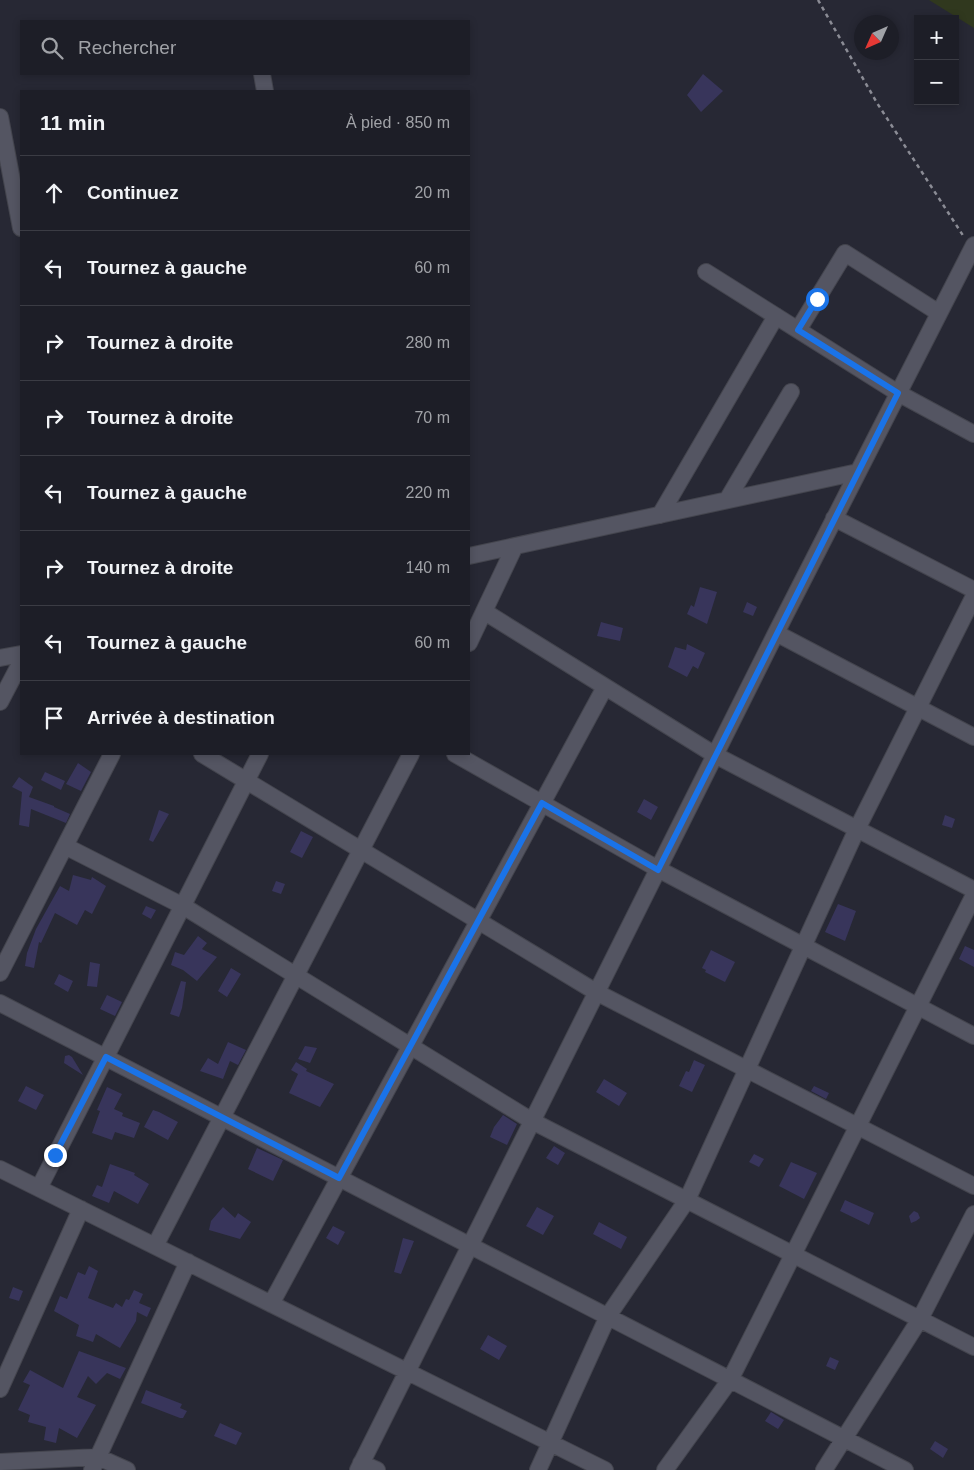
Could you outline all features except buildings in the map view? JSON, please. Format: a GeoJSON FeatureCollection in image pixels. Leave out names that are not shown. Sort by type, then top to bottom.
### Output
{"type":"FeatureCollection","features":[{"type":"Feature","properties":{"kind":"street"},"geometry":{"type":"LineString","coordinates":[[262,75],[265,90]]}},
{"type":"Feature","properties":{"kind":"street"},"geometry":{"type":"LineString","coordinates":[[0,117],[20,223]]}},
{"type":"Feature","properties":{"kind":"street"},"geometry":{"type":"LineString","coordinates":[[378,1470],[360,1466],[776,633],[973,247]]}},
{"type":"Feature","properties":{"kind":"street"},"geometry":{"type":"LineString","coordinates":[[798,330],[845,253],[939,313]]}},
{"type":"Feature","properties":{"kind":"street"},"geometry":{"type":"LineString","coordinates":[[706,272],[898,393],[974,434]]}},
{"type":"Feature","properties":{"kind":"street"},"geometry":{"type":"LineString","coordinates":[[660,515],[776,316]]}},
{"type":"Feature","properties":{"kind":"street"},"geometry":{"type":"LineString","coordinates":[[727,500],[792,392]]}},
{"type":"Feature","properties":{"kind":"street"},"geometry":{"type":"LineString","coordinates":[[470,556],[858,472]]}},
{"type":"Feature","properties":{"kind":"street"},"geometry":{"type":"LineString","coordinates":[[834,518],[974,590]]}},
{"type":"Feature","properties":{"kind":"street"},"geometry":{"type":"LineString","coordinates":[[470,642],[515,546]]}},
{"type":"Feature","properties":{"kind":"street"},"geometry":{"type":"LineString","coordinates":[[538,1470],[608,1316],[687,1200],[857,829],[974,596]]}},
{"type":"Feature","properties":{"kind":"street"},"geometry":{"type":"LineString","coordinates":[[485,612],[715,755],[974,890]]}},
{"type":"Feature","properties":{"kind":"street"},"geometry":{"type":"LineString","coordinates":[[776,633],[974,737]]}},
{"type":"Feature","properties":{"kind":"street"},"geometry":{"type":"LineString","coordinates":[[0,658],[20,654]]}},
{"type":"Feature","properties":{"kind":"street"},"geometry":{"type":"LineString","coordinates":[[0,702],[20,664]]}},
{"type":"Feature","properties":{"kind":"street"},"geometry":{"type":"LineString","coordinates":[[271,1304],[605,687]]}},
{"type":"Feature","properties":{"kind":"street"},"geometry":{"type":"LineString","coordinates":[[0,973],[111,755]]}},
{"type":"Feature","properties":{"kind":"street"},"geometry":{"type":"LineString","coordinates":[[204,755],[596,992],[974,1186]]}},
{"type":"Feature","properties":{"kind":"street"},"geometry":{"type":"LineString","coordinates":[[39,1188],[260,755]]}},
{"type":"Feature","properties":{"kind":"street"},"geometry":{"type":"LineString","coordinates":[[155,1246],[411,755]]}},
{"type":"Feature","properties":{"kind":"street"},"geometry":{"type":"LineString","coordinates":[[457,755],[658,870],[974,1036]]}},
{"type":"Feature","properties":{"kind":"street"},"geometry":{"type":"LineString","coordinates":[[65,846],[183,906],[532,1121],[974,1347]]}},
{"type":"Feature","properties":{"kind":"street"},"geometry":{"type":"LineString","coordinates":[[665,1470],[730,1380],[974,895]]}},
{"type":"Feature","properties":{"kind":"street"},"geometry":{"type":"LineString","coordinates":[[0,1003],[905,1470]]}},
{"type":"Feature","properties":{"kind":"street"},"geometry":{"type":"LineString","coordinates":[[0,1169],[605,1470]]}},
{"type":"Feature","properties":{"kind":"street"},"geometry":{"type":"LineString","coordinates":[[0,1389],[81,1209]]}},
{"type":"Feature","properties":{"kind":"street"},"geometry":{"type":"LineString","coordinates":[[824,1470],[920,1320],[974,1214]]}},
{"type":"Feature","properties":{"kind":"street"},"geometry":{"type":"LineString","coordinates":[[95,1464],[188,1262]]}},
{"type":"Feature","properties":{"kind":"street"},"geometry":{"type":"LineString","coordinates":[[0,1462],[95,1464],[127,1470]]}},
{"type":"Feature","properties":{"kind":"path"},"geometry":{"type":"LineString","coordinates":[[818,0],[877,103],[973,247]]}},
{"type":"Feature","properties":{"kind":"green space"},"geometry":{"type":"Polygon","coordinates":[[[929,0],[974,0],[974,28],[959,19],[959,15],[953,15],[929,0]]]}},
{"type":"Feature","properties":{"kind":"route"},"geometry":{"type":"LineString","coordinates":[[55,1155],[106,1057],[339,1178],[542,803],[658,870],[898,393],[798,330],[817,299]]}}]}
